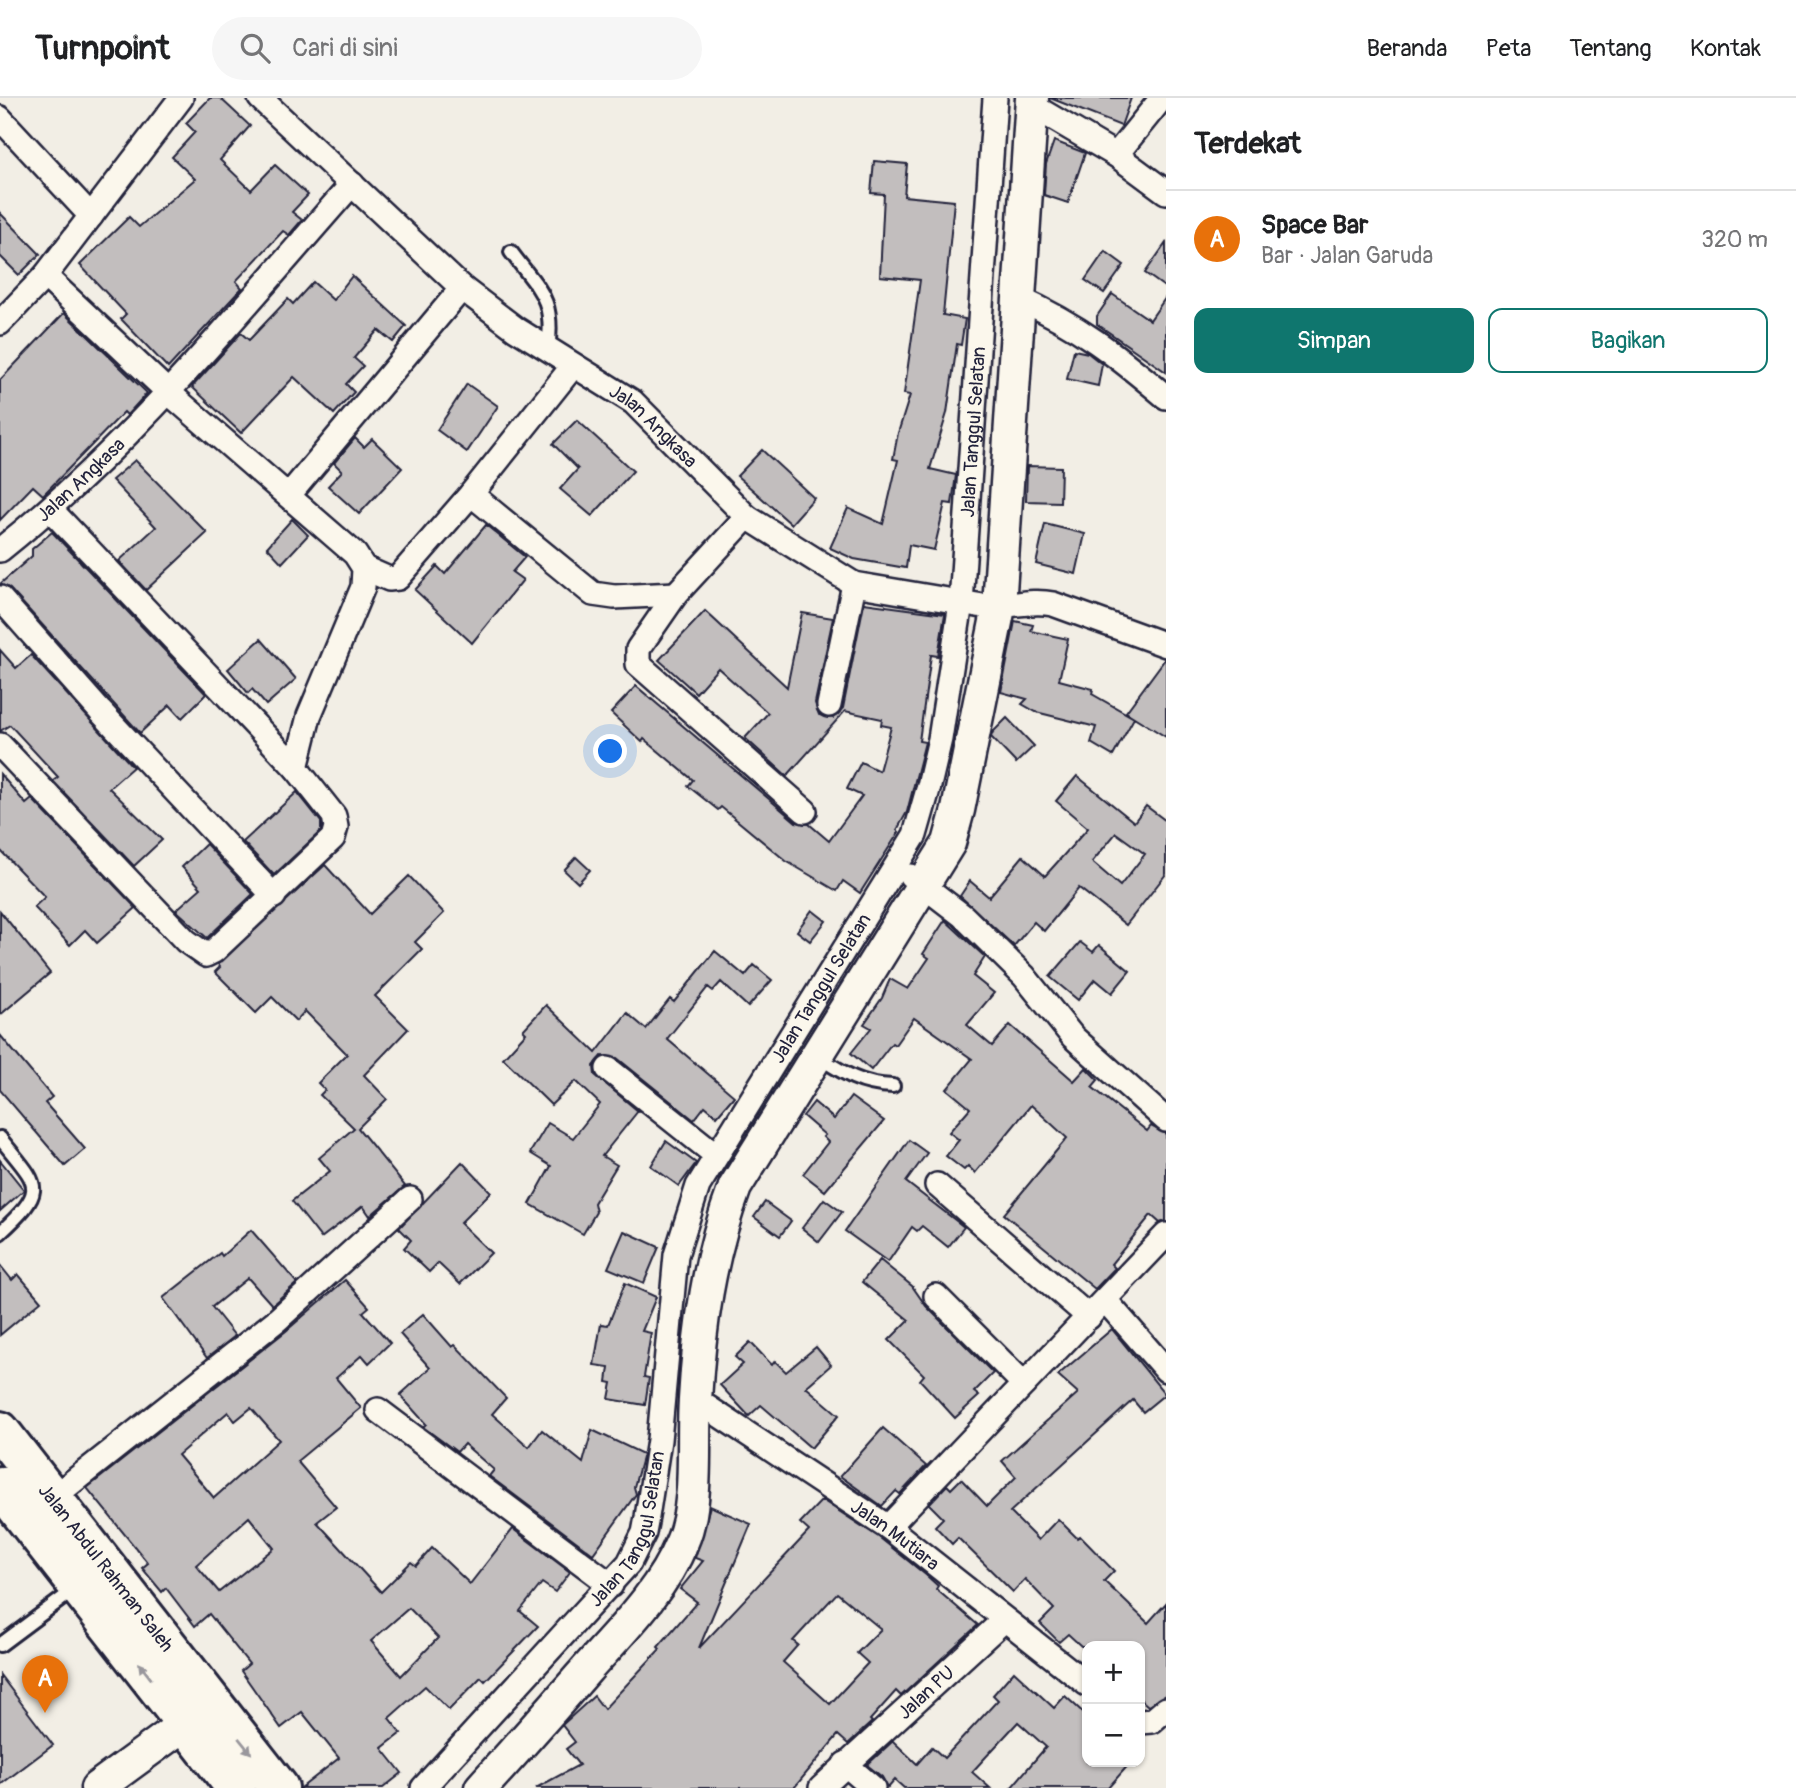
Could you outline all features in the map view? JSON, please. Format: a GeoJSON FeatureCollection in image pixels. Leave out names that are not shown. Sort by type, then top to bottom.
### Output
{"type":"FeatureCollection","features":[{"type":"Feature","properties":{"kind":"highway","name":"Jalan Abdul Rahman Saleh"},"geometry":{"type":"LineString","coordinates":[[0,1431],[51,1499],[199,1714],[236,1788]]}},
{"type":"Feature","properties":{"kind":"highway","name":"Jalan Abdul Rahman Saleh"},"geometry":{"type":"LineString","coordinates":[[0,1486],[78,1586],[199,1714],[279,1788]]}},
{"type":"Feature","properties":{"kind":"street"},"geometry":{"type":"LineString","coordinates":[[0,323],[45,276],[181,98]]}},
{"type":"Feature","properties":{"kind":"street","name":"Jalan Angkasa"},"geometry":{"type":"LineString","coordinates":[[260,98],[462,288],[548,350],[633,402],[747,517],[854,584],[978,605]]}},
{"type":"Feature","properties":{"kind":"street","name":"Jalan Tanggul Selatan"},"geometry":{"type":"LineString","coordinates":[[423,1788],[611,1585],[629,1563],[644,1534],[659,1440],[676,1255],[698,1186],[915,835],[978,605],[984,270],[995,98]]}},
{"type":"Feature","properties":{"kind":"street"},"geometry":{"type":"LineString","coordinates":[[1116,155],[1162,98]]}},
{"type":"Feature","properties":{"kind":"street"},"geometry":{"type":"LineString","coordinates":[[1032,102],[1116,155],[1166,192]]}},
{"type":"Feature","properties":{"kind":"street","name":"Jalan Tanggul Selatan"},"geometry":{"type":"LineString","coordinates":[[481,1788],[635,1615],[670,1565],[683,1541],[689,1515],[695,1399],[708,1276],[718,1233],[735,1187],[949,843],[958,810],[978,605],[1019,287],[1032,102]]}},
{"type":"Feature","properties":{"kind":"street"},"geometry":{"type":"LineString","coordinates":[[0,118],[91,216]]}},
{"type":"Feature","properties":{"kind":"street","name":"Jalan Angkasa"},"geometry":{"type":"LineString","coordinates":[[0,550],[51,510],[168,392],[352,184]]}},
{"type":"Feature","properties":{"kind":"street"},"geometry":{"type":"LineString","coordinates":[[984,270],[1019,287],[1111,351],[1166,397]]}},
{"type":"Feature","properties":{"kind":"street"},"geometry":{"type":"LineString","coordinates":[[45,276],[168,392],[355,554],[364,568],[389,579],[398,578],[471,494],[573,366]]}},
{"type":"Feature","properties":{"kind":"street"},"geometry":{"type":"LineString","coordinates":[[289,495],[462,288]]}},
{"type":"Feature","properties":{"kind":"street"},"geometry":{"type":"LineString","coordinates":[[471,494],[593,594],[614,597],[676,594]]}},
{"type":"Feature","properties":{"kind":"street"},"geometry":{"type":"LineString","coordinates":[[0,745],[199,952],[206,954],[214,951],[274,896],[333,838],[336,827],[334,816],[296,768],[51,510]]}},
{"type":"Feature","properties":{"kind":"street"},"geometry":{"type":"LineString","coordinates":[[747,517],[676,594],[638,649],[638,664],[805,811]]}},
{"type":"Feature","properties":{"kind":"street"},"geometry":{"type":"LineString","coordinates":[[296,768],[309,716],[363,587],[364,568]]}},
{"type":"Feature","properties":{"kind":"street"},"geometry":{"type":"LineString","coordinates":[[829,705],[854,584]]}},
{"type":"Feature","properties":{"kind":"street"},"geometry":{"type":"LineString","coordinates":[[0,598],[100,711],[274,896]]}},
{"type":"Feature","properties":{"kind":"street"},"geometry":{"type":"LineString","coordinates":[[978,605],[1035,600],[1166,645]]}},
{"type":"Feature","properties":{"kind":"street"},"geometry":{"type":"LineString","coordinates":[[897,865],[963,916],[1024,976],[1073,1037],[1166,1119]]}},
{"type":"Feature","properties":{"kind":"street"},"geometry":{"type":"LineString","coordinates":[[608,1069],[716,1155]]}},
{"type":"Feature","properties":{"kind":"street"},"geometry":{"type":"LineString","coordinates":[[937,1185],[1089,1317]]}},
{"type":"Feature","properties":{"kind":"street"},"geometry":{"type":"LineString","coordinates":[[51,1499],[277,1320],[410,1199]]}},
{"type":"Feature","properties":{"kind":"street"},"geometry":{"type":"LineString","coordinates":[[888,1527],[1166,1235]]}},
{"type":"Feature","properties":{"kind":"street"},"geometry":{"type":"LineString","coordinates":[[936,1296],[1024,1384]]}},
{"type":"Feature","properties":{"kind":"street"},"geometry":{"type":"LineString","coordinates":[[1105,1300],[1166,1370]]}},
{"type":"Feature","properties":{"kind":"street","name":"Jalan Mutiara"},"geometry":{"type":"LineString","coordinates":[[695,1399],[888,1527],[1082,1680]]}},
{"type":"Feature","properties":{"kind":"street"},"geometry":{"type":"LineString","coordinates":[[378,1410],[611,1585]]}},
{"type":"Feature","properties":{"kind":"street","name":"Jalan PU"},"geometry":{"type":"LineString","coordinates":[[821,1788],[1004,1620]]}},
{"type":"Feature","properties":{"kind":"street"},"geometry":{"type":"LineString","coordinates":[[1145,1722],[1153,1721],[1166,1709]]}},
{"type":"Feature","properties":{"kind":"street"},"geometry":{"type":"LineString","coordinates":[[97,1788],[199,1714]]}},
{"type":"Feature","properties":{"kind":"street"},"geometry":{"type":"LineString","coordinates":[[845,1764],[873,1788]]}},
{"type":"Feature","properties":{"kind":"lane"},"geometry":{"type":"LineString","coordinates":[[511,252],[544,296],[552,319],[548,350]]}},
{"type":"Feature","properties":{"kind":"lane"},"geometry":{"type":"LineString","coordinates":[[817,1056],[852,1080],[870,1086],[892,1086]]}},
{"type":"Feature","properties":{"kind":"lane"},"geometry":{"type":"LineString","coordinates":[[0,1138],[34,1181],[35,1194],[26,1209],[0,1233]]}},
{"type":"Feature","properties":{"kind":"lane"},"geometry":{"type":"LineString","coordinates":[[0,1645],[78,1586]]}},
{"type":"Feature","properties":{"kind":"building"},"geometry":{"type":"Polygon","coordinates":[[[210,98],[220,98],[250,126],[220,160],[251,190],[275,165],[308,195],[292,212],[302,220],[289,235],[283,231],[236,281],[242,288],[168,368],[121,319],[126,314],[80,265],[129,217],[139,227],[195,179],[172,157],[195,132],[186,123],[210,98]]]}},
{"type":"Feature","properties":{"kind":"building"},"geometry":{"type":"Polygon","coordinates":[[[1050,98],[1131,98],[1121,126],[1050,98]]]}},
{"type":"Feature","properties":{"kind":"building"},"geometry":{"type":"Polygon","coordinates":[[[1054,141],[1085,153],[1068,203],[1044,195],[1046,164],[1054,141]]]}},
{"type":"Feature","properties":{"kind":"building"},"geometry":{"type":"Polygon","coordinates":[[[874,161],[907,164],[904,196],[954,201],[943,315],[965,319],[961,345],[957,344],[947,413],[930,469],[956,475],[952,504],[945,503],[934,550],[909,545],[906,568],[854,559],[830,548],[848,508],[883,524],[898,460],[893,459],[898,433],[910,395],[904,394],[920,280],[880,276],[884,194],[871,193],[874,161]]]}},
{"type":"Feature","properties":{"kind":"building"},"geometry":{"type":"Polygon","coordinates":[[[0,213],[40,254],[19,275],[0,256],[0,213]]]}},
{"type":"Feature","properties":{"kind":"building"},"geometry":{"type":"Polygon","coordinates":[[[1166,243],[1166,288],[1145,273],[1166,243]]]}},
{"type":"Feature","properties":{"kind":"building"},"geometry":{"type":"Polygon","coordinates":[[[1105,251],[1124,265],[1104,293],[1085,280],[1105,251]]]}},
{"type":"Feature","properties":{"kind":"building"},"geometry":{"type":"Polygon","coordinates":[[[352,276],[406,326],[393,342],[378,330],[354,358],[363,366],[346,384],[354,392],[334,414],[294,377],[241,433],[192,387],[241,333],[249,340],[288,299],[293,304],[313,282],[333,300],[352,276]]]}},
{"type":"Feature","properties":{"kind":"building"},"geometry":{"type":"Polygon","coordinates":[[[1112,294],[1150,320],[1166,297],[1166,372],[1097,324],[1097,316],[1112,294]]]}},
{"type":"Feature","properties":{"kind":"building"},"geometry":{"type":"Polygon","coordinates":[[[64,313],[147,393],[127,415],[124,412],[43,495],[33,486],[0,520],[0,380],[64,313]]]}},
{"type":"Feature","properties":{"kind":"building"},"geometry":{"type":"Polygon","coordinates":[[[1074,350],[1088,353],[1102,364],[1098,386],[1067,379],[1074,350]]]}},
{"type":"Feature","properties":{"kind":"building"},"geometry":{"type":"Polygon","coordinates":[[[467,384],[498,406],[467,452],[437,430],[467,384]]]}},
{"type":"Feature","properties":{"kind":"building"},"geometry":{"type":"Polygon","coordinates":[[[577,420],[633,471],[592,516],[560,489],[578,469],[553,444],[577,420]]]}},
{"type":"Feature","properties":{"kind":"building"},"geometry":{"type":"Polygon","coordinates":[[[355,438],[364,447],[372,439],[402,468],[359,514],[328,486],[342,471],[334,463],[355,438]]]}},
{"type":"Feature","properties":{"kind":"building"},"geometry":{"type":"Polygon","coordinates":[[[762,450],[814,498],[791,524],[737,476],[762,450]]]}},
{"type":"Feature","properties":{"kind":"building"},"geometry":{"type":"Polygon","coordinates":[[[135,460],[207,533],[146,590],[119,561],[156,527],[112,480],[135,460]]]}},
{"type":"Feature","properties":{"kind":"building"},"geometry":{"type":"Polygon","coordinates":[[[1027,466],[1061,467],[1060,502],[1026,501],[1027,466]]]}},
{"type":"Feature","properties":{"kind":"building"},"geometry":{"type":"Polygon","coordinates":[[[292,519],[308,535],[282,563],[267,547],[292,519]]]}},
{"type":"Feature","properties":{"kind":"building"},"geometry":{"type":"Polygon","coordinates":[[[1045,524],[1085,534],[1076,574],[1036,564],[1045,524]]]}},
{"type":"Feature","properties":{"kind":"building"},"geometry":{"type":"Polygon","coordinates":[[[486,525],[525,557],[512,572],[523,580],[472,643],[415,590],[437,566],[445,574],[486,525]]]}},
{"type":"Feature","properties":{"kind":"building"},"geometry":{"type":"Polygon","coordinates":[[[52,532],[206,694],[182,718],[170,705],[140,733],[10,589],[0,584],[32,556],[32,549],[52,532]]]}},
{"type":"Feature","properties":{"kind":"building"},"geometry":{"type":"Polygon","coordinates":[[[864,603],[945,614],[938,656],[931,655],[919,741],[925,742],[907,812],[897,830],[899,832],[860,893],[843,881],[837,891],[786,861],[721,807],[718,810],[688,786],[693,780],[644,739],[642,742],[611,713],[636,686],[796,822],[809,824],[829,841],[862,796],[847,789],[861,762],[879,771],[891,727],[881,725],[882,719],[845,711],[787,776],[745,738],[768,713],[718,668],[696,693],[659,660],[705,611],[787,687],[802,613],[833,618],[815,703],[819,715],[833,718],[843,708],[864,603]]]}},
{"type":"Feature","properties":{"kind":"building"},"geometry":{"type":"Polygon","coordinates":[[[1015,621],[1033,625],[1031,631],[1068,639],[1059,680],[1093,689],[1092,694],[1134,718],[1113,756],[1091,743],[1096,727],[1036,712],[1022,704],[1027,699],[1001,692],[1015,621]]]}},
{"type":"Feature","properties":{"kind":"building"},"geometry":{"type":"Polygon","coordinates":[[[261,639],[296,679],[266,705],[252,689],[248,693],[228,669],[261,639]]]}},
{"type":"Feature","properties":{"kind":"building"},"geometry":{"type":"Polygon","coordinates":[[[0,650],[16,668],[31,655],[133,767],[109,788],[162,840],[134,866],[53,781],[58,777],[10,725],[0,731],[0,650]]]}},
{"type":"Feature","properties":{"kind":"building"},"geometry":{"type":"Polygon","coordinates":[[[1166,659],[1166,737],[1126,712],[1166,659]]]}},
{"type":"Feature","properties":{"kind":"building"},"geometry":{"type":"Polygon","coordinates":[[[1007,718],[1034,746],[1016,763],[991,737],[1007,718]]]}},
{"type":"Feature","properties":{"kind":"building"},"geometry":{"type":"Polygon","coordinates":[[[0,774],[26,804],[32,799],[136,908],[97,943],[85,930],[70,945],[34,907],[45,897],[0,850],[0,774]]]}},
{"type":"Feature","properties":{"kind":"building"},"geometry":{"type":"Polygon","coordinates":[[[1077,776],[1134,822],[1146,806],[1166,821],[1166,874],[1126,925],[1079,888],[1044,931],[1034,922],[1014,946],[960,896],[970,881],[989,897],[1023,856],[1045,876],[1088,828],[1056,801],[1077,776]],[[1116,833],[1092,862],[1120,886],[1145,854],[1116,833]]]}},
{"type":"Feature","properties":{"kind":"building"},"geometry":{"type":"Polygon","coordinates":[[[297,792],[321,822],[321,831],[274,875],[243,842],[297,792]]]}},
{"type":"Feature","properties":{"kind":"building"},"geometry":{"type":"Polygon","coordinates":[[[206,844],[253,894],[207,938],[176,910],[201,888],[182,867],[206,844]]]}},
{"type":"Feature","properties":{"kind":"building"},"geometry":{"type":"Polygon","coordinates":[[[576,857],[590,870],[578,883],[564,870],[576,857]]]}},
{"type":"Feature","properties":{"kind":"building"},"geometry":{"type":"Polygon","coordinates":[[[325,865],[370,914],[409,876],[444,913],[415,942],[422,949],[375,996],[408,1029],[364,1075],[387,1099],[358,1128],[405,1186],[370,1216],[363,1206],[321,1238],[292,1201],[330,1171],[319,1158],[354,1128],[320,1095],[325,1090],[318,1083],[347,1054],[305,1011],[296,1021],[272,997],[256,1013],[215,972],[220,967],[218,964],[325,865]]]}},
{"type":"Feature","properties":{"kind":"building"},"geometry":{"type":"Polygon","coordinates":[[[812,910],[826,921],[810,941],[797,931],[812,910]]]}},
{"type":"Feature","properties":{"kind":"building"},"geometry":{"type":"Polygon","coordinates":[[[0,911],[50,973],[0,1015],[0,911]]]}},
{"type":"Feature","properties":{"kind":"building"},"geometry":{"type":"Polygon","coordinates":[[[945,920],[985,957],[973,976],[994,993],[967,1025],[992,1046],[1010,1025],[1074,1081],[1086,1068],[1098,1080],[1092,1087],[1147,1131],[1151,1126],[1166,1134],[1166,1221],[1160,1223],[1151,1215],[1111,1264],[1115,1268],[1095,1289],[1004,1214],[1067,1138],[1031,1105],[975,1173],[968,1166],[964,1170],[946,1156],[959,1140],[949,1132],[970,1108],[947,1089],[972,1059],[914,1018],[895,1045],[892,1043],[871,1070],[851,1053],[871,1028],[864,1024],[882,998],[890,979],[908,989],[929,958],[923,954],[945,920]]]}},
{"type":"Feature","properties":{"kind":"building"},"geometry":{"type":"Polygon","coordinates":[[[1080,942],[1093,952],[1099,945],[1130,971],[1112,993],[1095,979],[1078,1000],[1050,977],[1080,942]]]}},
{"type":"Feature","properties":{"kind":"building"},"geometry":{"type":"Polygon","coordinates":[[[715,951],[745,976],[754,965],[772,980],[748,1007],[721,982],[713,991],[708,987],[667,1039],[734,1096],[717,1116],[705,1106],[694,1120],[617,1058],[602,1056],[594,1066],[595,1075],[638,1111],[602,1156],[617,1165],[594,1203],[596,1212],[583,1234],[530,1204],[551,1166],[530,1153],[548,1123],[573,1138],[600,1104],[576,1081],[551,1105],[503,1058],[526,1033],[523,1030],[546,1005],[596,1053],[627,1013],[646,1029],[670,999],[674,1002],[715,951]]]}},
{"type":"Feature","properties":{"kind":"building"},"geometry":{"type":"Polygon","coordinates":[[[0,1035],[52,1097],[45,1103],[85,1149],[65,1166],[0,1090],[0,1035]]]}},
{"type":"Feature","properties":{"kind":"building"},"geometry":{"type":"Polygon","coordinates":[[[851,1097],[884,1121],[825,1191],[803,1174],[828,1142],[823,1137],[825,1135],[803,1116],[814,1102],[834,1119],[851,1097]]]}},
{"type":"Feature","properties":{"kind":"building"},"geometry":{"type":"Polygon","coordinates":[[[909,1140],[927,1153],[906,1182],[964,1227],[948,1247],[922,1226],[917,1231],[912,1227],[888,1262],[845,1231],[909,1140]]]}},
{"type":"Feature","properties":{"kind":"building"},"geometry":{"type":"Polygon","coordinates":[[[666,1141],[696,1163],[679,1186],[651,1166],[666,1141]]]}},
{"type":"Feature","properties":{"kind":"building"},"geometry":{"type":"Polygon","coordinates":[[[0,1160],[24,1190],[0,1211],[0,1160]]]}},
{"type":"Feature","properties":{"kind":"building"},"geometry":{"type":"Polygon","coordinates":[[[462,1162],[491,1192],[460,1223],[491,1253],[460,1284],[438,1263],[429,1272],[404,1248],[411,1240],[399,1228],[462,1162]]]}},
{"type":"Feature","properties":{"kind":"building"},"geometry":{"type":"Polygon","coordinates":[[[824,1199],[842,1212],[819,1242],[802,1228],[824,1199]]]}},
{"type":"Feature","properties":{"kind":"building"},"geometry":{"type":"Polygon","coordinates":[[[765,1202],[791,1221],[780,1236],[754,1217],[765,1202]]]}},
{"type":"Feature","properties":{"kind":"building"},"geometry":{"type":"Polygon","coordinates":[[[251,1230],[297,1283],[272,1305],[248,1278],[212,1307],[235,1336],[207,1358],[163,1298],[220,1253],[222,1256],[251,1230]]]}},
{"type":"Feature","properties":{"kind":"building"},"geometry":{"type":"Polygon","coordinates":[[[624,1231],[659,1247],[644,1283],[608,1268],[624,1231]]]}},
{"type":"Feature","properties":{"kind":"building"},"geometry":{"type":"Polygon","coordinates":[[[880,1260],[912,1286],[926,1306],[993,1373],[974,1392],[979,1396],[955,1418],[920,1380],[924,1375],[889,1340],[909,1320],[862,1282],[880,1260]]]}},
{"type":"Feature","properties":{"kind":"building"},"geometry":{"type":"Polygon","coordinates":[[[0,1265],[12,1280],[18,1274],[41,1301],[0,1335],[0,1265]]]}},
{"type":"Feature","properties":{"kind":"building"},"geometry":{"type":"Polygon","coordinates":[[[345,1280],[369,1307],[363,1312],[390,1343],[369,1363],[362,1355],[336,1378],[361,1408],[297,1461],[336,1507],[317,1522],[381,1592],[411,1562],[416,1566],[432,1548],[470,1584],[513,1529],[570,1572],[555,1592],[542,1583],[520,1611],[538,1626],[485,1681],[481,1677],[449,1710],[425,1686],[389,1718],[401,1733],[382,1748],[402,1773],[383,1788],[301,1788],[339,1758],[302,1712],[281,1728],[241,1671],[249,1664],[209,1614],[195,1626],[166,1588],[162,1592],[142,1568],[148,1563],[87,1488],[286,1331],[345,1280]],[[251,1408],[235,1421],[228,1412],[178,1455],[214,1498],[279,1440],[251,1408]],[[249,1517],[196,1565],[219,1592],[274,1548],[249,1517]],[[409,1608],[371,1641],[401,1676],[438,1638],[409,1608]]]}},
{"type":"Feature","properties":{"kind":"building"},"geometry":{"type":"Polygon","coordinates":[[[625,1283],[656,1297],[642,1331],[651,1333],[644,1377],[649,1378],[645,1405],[609,1399],[612,1383],[607,1382],[609,1367],[594,1365],[601,1324],[608,1325],[625,1283]]]}},
{"type":"Feature","properties":{"kind":"building"},"geometry":{"type":"Polygon","coordinates":[[[423,1314],[452,1347],[455,1345],[506,1398],[492,1414],[529,1447],[542,1430],[583,1463],[592,1430],[643,1454],[634,1487],[636,1494],[593,1554],[489,1476],[494,1470],[464,1444],[457,1452],[423,1427],[426,1424],[400,1395],[430,1368],[400,1334],[423,1314]]]}},
{"type":"Feature","properties":{"kind":"building"},"geometry":{"type":"Polygon","coordinates":[[[1112,1329],[1165,1394],[1143,1412],[1133,1400],[1010,1512],[1038,1540],[1058,1519],[1077,1538],[1080,1536],[1114,1571],[1104,1581],[1148,1623],[1166,1603],[1166,1695],[1148,1706],[1145,1703],[1145,1641],[1082,1641],[1081,1646],[1068,1634],[1059,1642],[1040,1623],[1054,1609],[1025,1579],[1013,1592],[958,1538],[952,1544],[935,1526],[943,1518],[929,1504],[947,1485],[951,1489],[961,1479],[987,1506],[1016,1477],[1002,1461],[1078,1393],[1058,1375],[1112,1329]]]}},
{"type":"Feature","properties":{"kind":"building"},"geometry":{"type":"Polygon","coordinates":[[[750,1342],[772,1365],[775,1361],[786,1372],[816,1347],[831,1365],[806,1387],[839,1415],[811,1448],[761,1405],[749,1416],[720,1385],[743,1364],[735,1357],[750,1342]]]}},
{"type":"Feature","properties":{"kind":"building"},"geometry":{"type":"Polygon","coordinates":[[[883,1428],[926,1466],[900,1494],[896,1491],[882,1506],[840,1476],[883,1428]]]}},
{"type":"Feature","properties":{"kind":"building"},"geometry":{"type":"Polygon","coordinates":[[[822,1500],[880,1538],[927,1576],[938,1586],[936,1589],[978,1625],[901,1696],[896,1691],[870,1720],[872,1722],[848,1744],[838,1735],[794,1788],[536,1788],[579,1765],[566,1749],[575,1742],[562,1725],[594,1696],[604,1709],[660,1649],[658,1647],[697,1602],[680,1589],[703,1561],[695,1558],[710,1506],[751,1524],[699,1648],[809,1531],[800,1523],[822,1500]],[[837,1593],[793,1641],[798,1645],[783,1662],[830,1704],[868,1663],[857,1653],[881,1629],[837,1593]]]}},
{"type":"Feature","properties":{"kind":"building"},"geometry":{"type":"Polygon","coordinates":[[[1014,1671],[1054,1708],[1065,1696],[1082,1711],[1082,1767],[1127,1767],[1108,1788],[1011,1788],[1046,1747],[1018,1722],[972,1772],[990,1788],[904,1788],[895,1780],[888,1788],[882,1777],[867,1765],[893,1741],[917,1764],[932,1747],[944,1758],[998,1700],[993,1695],[1014,1671]]]}},
{"type":"Feature","properties":{"kind":"building"},"geometry":{"type":"Polygon","coordinates":[[[0,1675],[53,1745],[0,1785],[0,1675]]]}},
{"type":"Feature","properties":{"kind":"place","name":"Space Bar"},"geometry":{"type":"Point","coordinates":[45,1713]}}]}
